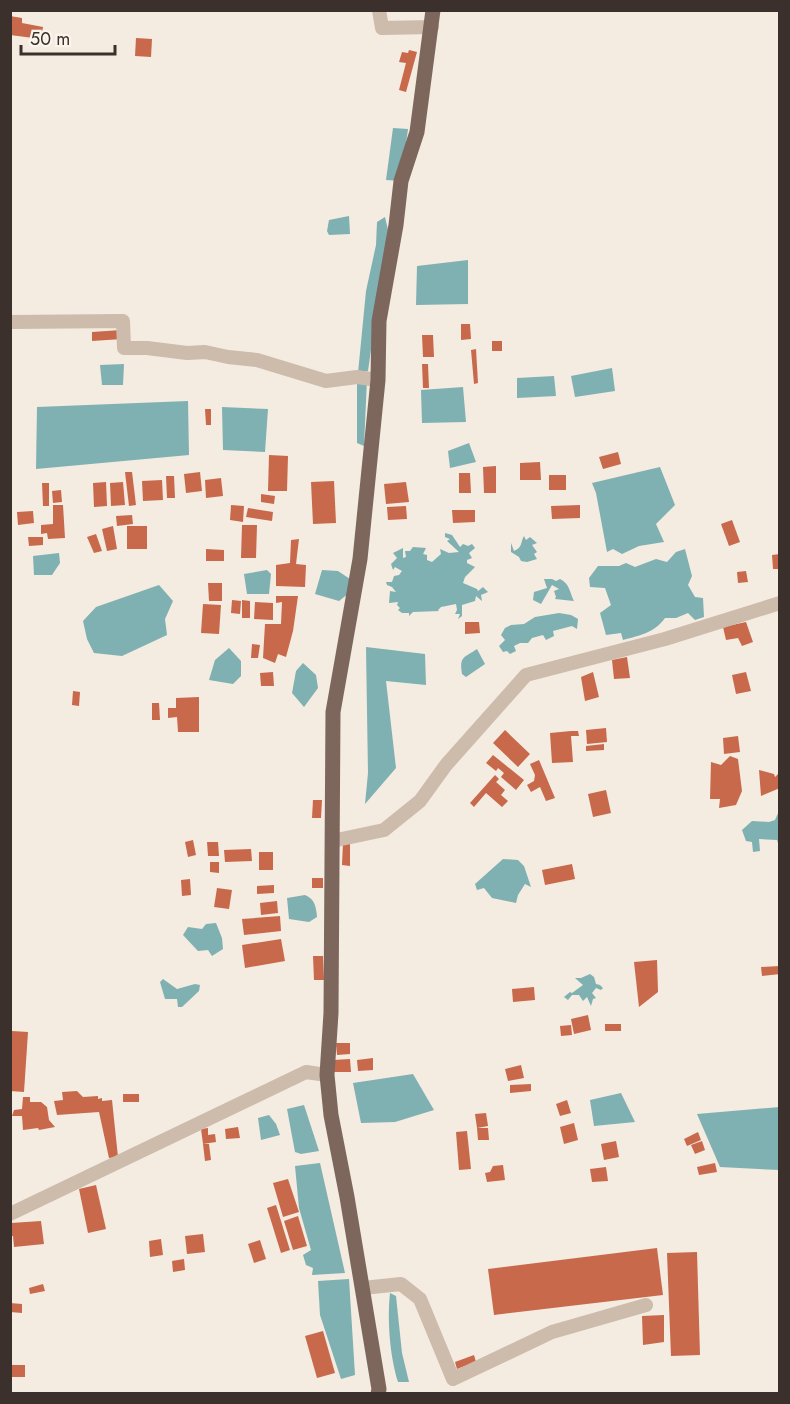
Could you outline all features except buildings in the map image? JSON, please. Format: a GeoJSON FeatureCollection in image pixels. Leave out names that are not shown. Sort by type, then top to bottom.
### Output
{"type":"FeatureCollection","features":[{"type":"Feature","properties":{"kind":"main road"},"geometry":{"type":"LineString","coordinates":[[378,1394],[363,1288],[332,1126],[327,1075],[333,841],[333,712],[360,559],[378,380],[380,321],[401,181],[417,132],[433,10]]}},
{"type":"Feature","properties":{"kind":"street"},"geometry":{"type":"LineString","coordinates":[[379,10],[382,28],[432,27]]}},
{"type":"Feature","properties":{"kind":"street"},"geometry":{"type":"LineString","coordinates":[[10,322],[123,321],[124,348],[147,348],[187,353],[205,352],[257,360],[326,381],[357,377],[378,380]]}},
{"type":"Feature","properties":{"kind":"street"},"geometry":{"type":"LineString","coordinates":[[333,841],[384,830],[420,801],[446,765],[526,675],[665,639],[780,603]]}},
{"type":"Feature","properties":{"kind":"street"},"geometry":{"type":"LineString","coordinates":[[10,1214],[306,1072],[327,1075]]}},
{"type":"Feature","properties":{"kind":"street"},"geometry":{"type":"LineString","coordinates":[[363,1288],[401,1284],[420,1299],[453,1379],[552,1332],[646,1305]]}},
{"type":"Feature","properties":{"kind":"water"},"geometry":{"type":"Polygon","coordinates":[[[393,128],[408,129],[401,181],[386,180],[393,128]]]}},
{"type":"Feature","properties":{"kind":"water"},"geometry":{"type":"Polygon","coordinates":[[[349,216],[350,234],[329,235],[327,231],[329,220],[349,216]]]}},
{"type":"Feature","properties":{"kind":"water"},"geometry":{"type":"Polygon","coordinates":[[[385,217],[388,230],[368,371],[358,373],[366,291],[376,245],[377,222],[385,217]]]}},
{"type":"Feature","properties":{"kind":"water"},"geometry":{"type":"Polygon","coordinates":[[[468,260],[468,304],[416,305],[417,266],[468,260]]]}},
{"type":"Feature","properties":{"kind":"water"},"geometry":{"type":"Polygon","coordinates":[[[124,364],[123,385],[102,385],[100,365],[124,364]]]}},
{"type":"Feature","properties":{"kind":"water"},"geometry":{"type":"Polygon","coordinates":[[[612,368],[615,391],[575,397],[571,376],[612,368]]]}},
{"type":"Feature","properties":{"kind":"water"},"geometry":{"type":"Polygon","coordinates":[[[554,376],[556,396],[517,398],[517,378],[554,376]]]}},
{"type":"Feature","properties":{"kind":"water"},"geometry":{"type":"Polygon","coordinates":[[[357,378],[367,379],[364,446],[357,443],[357,378]]]}},
{"type":"Feature","properties":{"kind":"water"},"geometry":{"type":"Polygon","coordinates":[[[463,387],[466,422],[422,423],[421,390],[463,387]]]}},
{"type":"Feature","properties":{"kind":"water"},"geometry":{"type":"Polygon","coordinates":[[[188,401],[189,455],[36,469],[37,407],[188,401]]]}},
{"type":"Feature","properties":{"kind":"water"},"geometry":{"type":"Polygon","coordinates":[[[222,407],[268,409],[265,452],[223,450],[222,407]]]}},
{"type":"Feature","properties":{"kind":"water"},"geometry":{"type":"Polygon","coordinates":[[[469,443],[476,462],[450,468],[448,451],[469,443]]]}},
{"type":"Feature","properties":{"kind":"water"},"geometry":{"type":"Polygon","coordinates":[[[660,467],[675,505],[656,524],[664,542],[639,546],[622,554],[613,549],[607,552],[592,483],[660,467]]]}},
{"type":"Feature","properties":{"kind":"water"},"geometry":{"type":"Polygon","coordinates":[[[445,533],[452,535],[460,547],[463,544],[468,546],[472,544],[475,548],[469,553],[472,558],[467,560],[467,563],[475,567],[465,577],[463,583],[478,591],[483,587],[488,592],[481,595],[482,601],[476,596],[475,601],[462,605],[462,616],[458,619],[460,614],[455,614],[456,604],[441,607],[439,611],[413,612],[409,616],[409,613],[402,613],[398,610],[400,608],[397,605],[398,602],[389,603],[390,591],[396,592],[386,582],[392,582],[394,576],[399,575],[402,571],[395,567],[393,570],[391,564],[397,558],[393,553],[403,548],[403,558],[406,557],[405,551],[410,551],[413,547],[426,548],[423,554],[427,555],[427,560],[432,562],[441,554],[440,549],[449,553],[459,552],[447,541],[450,539],[445,537],[445,533]]]}},
{"type":"Feature","properties":{"kind":"water"},"geometry":{"type":"Polygon","coordinates":[[[524,536],[526,540],[530,537],[537,543],[532,545],[537,552],[534,554],[537,559],[521,561],[511,552],[511,543],[514,551],[520,546],[524,536]]]}},
{"type":"Feature","properties":{"kind":"water"},"geometry":{"type":"Polygon","coordinates":[[[685,549],[692,576],[688,585],[695,597],[703,598],[704,617],[695,620],[688,613],[676,618],[665,618],[652,630],[623,640],[621,633],[606,635],[600,613],[611,605],[605,588],[590,587],[589,578],[598,566],[619,566],[626,563],[635,567],[656,559],[667,562],[676,552],[685,549]]]}},
{"type":"Feature","properties":{"kind":"water"},"geometry":{"type":"Polygon","coordinates":[[[59,553],[60,563],[52,575],[34,575],[33,556],[59,553]]]}},
{"type":"Feature","properties":{"kind":"water"},"geometry":{"type":"Polygon","coordinates":[[[267,570],[271,574],[269,594],[247,594],[244,574],[267,570]]]}},
{"type":"Feature","properties":{"kind":"water"},"geometry":{"type":"Polygon","coordinates":[[[322,570],[338,571],[350,579],[348,594],[339,601],[315,594],[322,570]]]}},
{"type":"Feature","properties":{"kind":"water"},"geometry":{"type":"Polygon","coordinates":[[[544,579],[563,581],[568,586],[574,601],[555,599],[554,591],[559,589],[552,585],[541,604],[533,600],[534,592],[547,588],[544,579]]]}},
{"type":"Feature","properties":{"kind":"water"},"geometry":{"type":"Polygon","coordinates":[[[159,585],[173,601],[165,619],[167,635],[122,656],[94,653],[87,639],[83,621],[96,607],[159,585]]]}},
{"type":"Feature","properties":{"kind":"water"},"geometry":{"type":"Polygon","coordinates":[[[559,613],[578,619],[577,629],[572,626],[553,631],[554,636],[546,640],[543,635],[532,638],[528,643],[514,646],[516,651],[510,654],[507,651],[503,652],[499,646],[505,640],[501,635],[505,628],[524,624],[535,617],[559,613]]]}},
{"type":"Feature","properties":{"kind":"water"},"geometry":{"type":"Polygon","coordinates":[[[366,647],[425,654],[426,685],[386,681],[396,768],[365,804],[368,773],[366,647]]]}},
{"type":"Feature","properties":{"kind":"water"},"geometry":{"type":"Polygon","coordinates":[[[229,648],[241,661],[241,676],[233,684],[209,680],[215,660],[229,648]]]}},
{"type":"Feature","properties":{"kind":"water"},"geometry":{"type":"Polygon","coordinates":[[[477,649],[485,664],[466,677],[462,674],[462,661],[477,649]]]}},
{"type":"Feature","properties":{"kind":"water"},"geometry":{"type":"Polygon","coordinates":[[[303,663],[316,675],[318,688],[304,707],[292,693],[296,671],[303,663]]]}},
{"type":"Feature","properties":{"kind":"water"},"geometry":{"type":"Polygon","coordinates":[[[779,811],[779,846],[777,840],[759,839],[760,851],[753,852],[752,842],[746,841],[742,830],[752,821],[775,820],[779,811]]]}},
{"type":"Feature","properties":{"kind":"water"},"geometry":{"type":"Polygon","coordinates":[[[503,859],[518,860],[524,866],[531,887],[525,884],[516,903],[492,898],[484,888],[477,890],[475,884],[503,859]]]}},
{"type":"Feature","properties":{"kind":"water"},"geometry":{"type":"Polygon","coordinates":[[[305,895],[313,901],[317,917],[309,922],[289,919],[287,898],[305,895]]]}},
{"type":"Feature","properties":{"kind":"water"},"geometry":{"type":"Polygon","coordinates":[[[216,923],[222,938],[223,949],[212,956],[208,950],[198,951],[183,935],[188,927],[202,929],[206,924],[216,923]]]}},
{"type":"Feature","properties":{"kind":"water"},"geometry":{"type":"Polygon","coordinates":[[[590,974],[594,977],[596,984],[603,988],[601,990],[596,988],[592,993],[596,998],[593,999],[591,1006],[587,997],[583,1001],[579,995],[572,995],[568,1000],[564,997],[583,985],[575,978],[590,974]]]}},
{"type":"Feature","properties":{"kind":"water"},"geometry":{"type":"Polygon","coordinates":[[[163,979],[177,989],[195,984],[200,985],[199,991],[182,1007],[178,1007],[177,999],[165,999],[160,982],[163,979]]]}},
{"type":"Feature","properties":{"kind":"water"},"geometry":{"type":"Polygon","coordinates":[[[413,1074],[434,1110],[395,1122],[361,1123],[353,1083],[413,1074]]]}},
{"type":"Feature","properties":{"kind":"water"},"geometry":{"type":"Polygon","coordinates":[[[621,1093],[635,1122],[594,1126],[590,1100],[621,1093]]]}},
{"type":"Feature","properties":{"kind":"water"},"geometry":{"type":"Polygon","coordinates":[[[304,1105],[319,1151],[301,1154],[295,1152],[287,1109],[304,1105]]]}},
{"type":"Feature","properties":{"kind":"water"},"geometry":{"type":"Polygon","coordinates":[[[780,1107],[779,1170],[720,1167],[697,1114],[780,1107]]]}},
{"type":"Feature","properties":{"kind":"water"},"geometry":{"type":"Polygon","coordinates":[[[269,1115],[280,1135],[261,1140],[258,1118],[269,1115]]]}},
{"type":"Feature","properties":{"kind":"water"},"geometry":{"type":"Polygon","coordinates":[[[320,1163],[345,1273],[312,1275],[313,1268],[306,1265],[303,1255],[311,1250],[299,1208],[295,1166],[320,1163]]]}},
{"type":"Feature","properties":{"kind":"water"},"geometry":{"type":"Polygon","coordinates":[[[349,1279],[355,1375],[341,1379],[320,1315],[318,1281],[349,1279]]]}},
{"type":"Feature","properties":{"kind":"water"},"geometry":{"type":"Polygon","coordinates":[[[390,1293],[396,1296],[402,1353],[409,1382],[398,1382],[395,1372],[390,1338],[390,1293]]]}}]}
